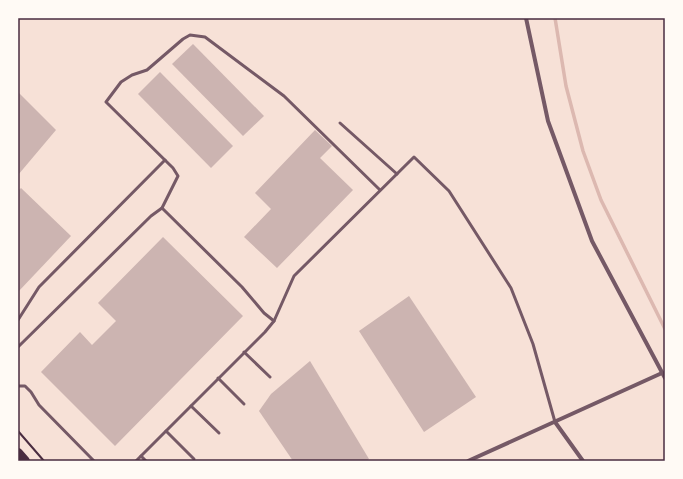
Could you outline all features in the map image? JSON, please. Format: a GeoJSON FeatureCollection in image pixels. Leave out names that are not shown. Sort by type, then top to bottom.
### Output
{"type":"FeatureCollection","features":[{"type":"Feature","properties":{"kind":"main road"},"geometry":{"type":"LineString","coordinates":[[18,453],[25,461]]}},
{"type":"Feature","properties":{"kind":"street"},"geometry":{"type":"LineString","coordinates":[[526,18],[548,121],[592,241],[665,378]]}},
{"type":"Feature","properties":{"kind":"street"},"geometry":{"type":"LineString","coordinates":[[468,461],[662,374]]}},
{"type":"Feature","properties":{"kind":"street"},"geometry":{"type":"LineString","coordinates":[[555,422],[584,461]]}},
{"type":"Feature","properties":{"kind":"lane"},"geometry":{"type":"LineString","coordinates":[[18,347],[151,216],[162,208],[178,176],[165,160],[106,102],[121,82],[132,75],[147,70],[183,39],[190,35],[206,37],[284,96],[380,190]]}},
{"type":"Feature","properties":{"kind":"lane"},"geometry":{"type":"LineString","coordinates":[[340,123],[397,174]]}},
{"type":"Feature","properties":{"kind":"lane"},"geometry":{"type":"LineString","coordinates":[[136,461],[274,321],[294,276],[414,157],[448,191],[511,288],[522,313],[555,422]]}},
{"type":"Feature","properties":{"kind":"lane"},"geometry":{"type":"LineString","coordinates":[[18,320],[39,287],[165,160]]}},
{"type":"Feature","properties":{"kind":"lane"},"geometry":{"type":"LineString","coordinates":[[162,208],[242,287],[264,313],[274,321]]}},
{"type":"Feature","properties":{"kind":"lane"},"geometry":{"type":"LineString","coordinates":[[244,352],[270,377]]}},
{"type":"Feature","properties":{"kind":"lane"},"geometry":{"type":"LineString","coordinates":[[218,378],[244,404]]}},
{"type":"Feature","properties":{"kind":"lane"},"geometry":{"type":"LineString","coordinates":[[18,386],[25,386],[31,392],[39,405],[94,461]]}},
{"type":"Feature","properties":{"kind":"lane"},"geometry":{"type":"LineString","coordinates":[[191,406],[219,433]]}},
{"type":"Feature","properties":{"kind":"lane"},"geometry":{"type":"LineString","coordinates":[[166,431],[194,459]]}},
{"type":"Feature","properties":{"kind":"lane"},"geometry":{"type":"LineString","coordinates":[[141,456],[146,461]]}},
{"type":"Feature","properties":{"kind":"path"},"geometry":{"type":"LineString","coordinates":[[18,431],[44,461]]}},
{"type":"Feature","properties":{"kind":"building"},"geometry":{"type":"Polygon","coordinates":[[[193,44],[264,116],[243,136],[172,64],[193,44]]]}},
{"type":"Feature","properties":{"kind":"building"},"geometry":{"type":"Polygon","coordinates":[[[160,72],[233,146],[211,168],[138,94],[160,72]]]}},
{"type":"Feature","properties":{"kind":"building"},"geometry":{"type":"Polygon","coordinates":[[[18,92],[56,130],[18,175],[18,92]]]}},
{"type":"Feature","properties":{"kind":"building"},"geometry":{"type":"Polygon","coordinates":[[[315,130],[332,146],[320,158],[353,190],[277,268],[244,237],[271,209],[255,193],[315,130]]]}},
{"type":"Feature","properties":{"kind":"building"},"geometry":{"type":"Polygon","coordinates":[[[21,188],[71,236],[18,292],[18,191],[21,188]]]}},
{"type":"Feature","properties":{"kind":"building"},"geometry":{"type":"Polygon","coordinates":[[[163,237],[243,316],[115,446],[41,372],[80,332],[92,345],[116,321],[98,303],[163,237]]]}},
{"type":"Feature","properties":{"kind":"building"},"geometry":{"type":"Polygon","coordinates":[[[409,296],[476,397],[424,432],[359,331],[409,296]]]}},
{"type":"Feature","properties":{"kind":"building"},"geometry":{"type":"Polygon","coordinates":[[[310,361],[369,459],[366,461],[293,461],[259,411],[271,394],[310,361]]]}},
{"type":"Feature","properties":{"kind":"waterway"},"geometry":{"type":"LineString","coordinates":[[555,18],[566,86],[583,151],[601,200],[665,329]]}}]}
